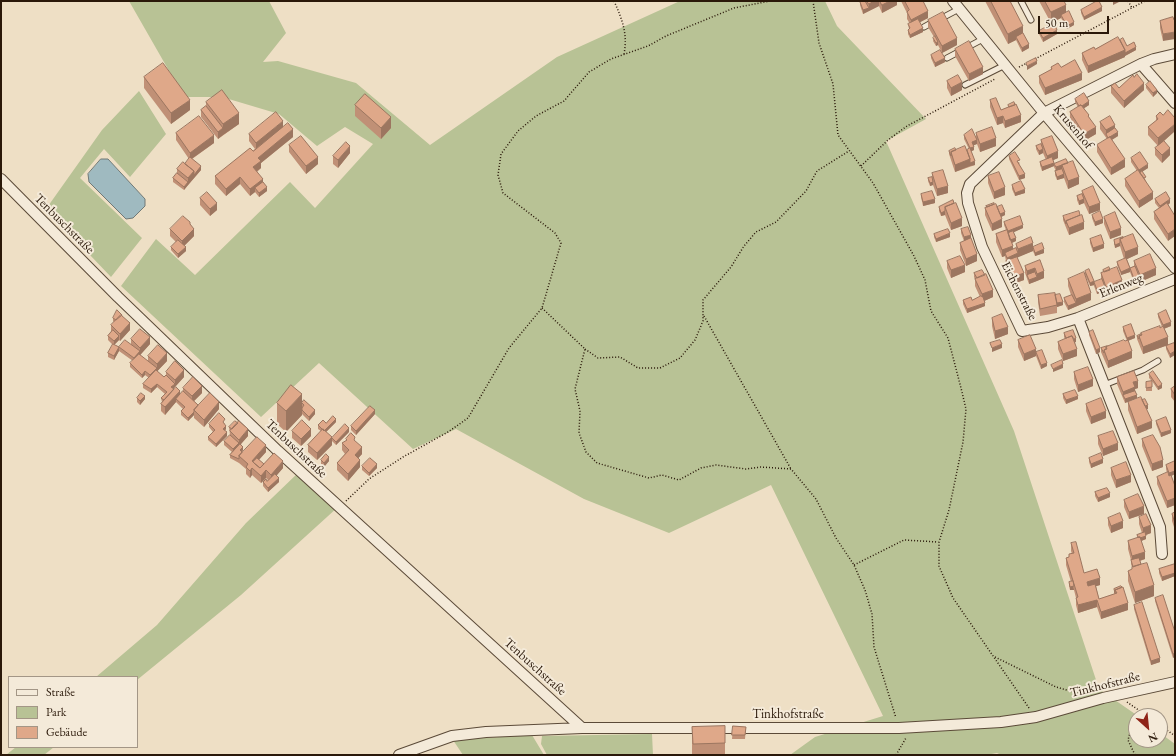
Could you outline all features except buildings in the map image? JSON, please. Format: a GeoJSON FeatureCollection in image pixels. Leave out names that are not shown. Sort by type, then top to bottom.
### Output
{"type":"FeatureCollection","features":[{"type":"Feature","properties":{"kind":"street","name":"Krusenhof"},"geometry":{"type":"LineString","coordinates":[[956,5],[1044,113],[1175,268]]}},
{"type":"Feature","properties":{"kind":"street"},"geometry":{"type":"LineString","coordinates":[[1044,113],[1141,64],[1175,54]]}},
{"type":"Feature","properties":{"kind":"street"},"geometry":{"type":"LineString","coordinates":[[1141,64],[1175,103]]}},
{"type":"Feature","properties":{"kind":"street","name":"Eichenstraße"},"geometry":{"type":"LineString","coordinates":[[1044,113],[970,184],[966,193],[982,247],[1022,331],[1048,327],[1078,318]]}},
{"type":"Feature","properties":{"kind":"street","name":"Tenbuschstraße"},"geometry":{"type":"LineString","coordinates":[[1,179],[118,297],[278,451],[582,728]]}},
{"type":"Feature","properties":{"kind":"street","name":"Erlenweg"},"geometry":{"type":"LineString","coordinates":[[1078,318],[1175,279]]}},
{"type":"Feature","properties":{"kind":"street"},"geometry":{"type":"LineString","coordinates":[[1078,318],[1160,527],[1162,554]]}},
{"type":"Feature","properties":{"kind":"street","name":"Tinkhofstraße"},"geometry":{"type":"LineString","coordinates":[[399,755],[452,736],[486,732],[582,728],[899,728],[1001,722],[1036,717],[1103,698],[1175,682]]}},
{"type":"Feature","properties":{"kind":"lane"},"geometry":{"type":"LineString","coordinates":[[1021,1],[1031,20]]}},
{"type":"Feature","properties":{"kind":"lane"},"geometry":{"type":"LineString","coordinates":[[924,27],[956,5]]}},
{"type":"Feature","properties":{"kind":"lane"},"geometry":{"type":"LineString","coordinates":[[947,58],[983,39]]}},
{"type":"Feature","properties":{"kind":"lane"},"geometry":{"type":"LineString","coordinates":[[965,85],[1008,69]]}},
{"type":"Feature","properties":{"kind":"lane"},"geometry":{"type":"LineString","coordinates":[[1104,385],[1143,370],[1158,361]]}},
{"type":"Feature","properties":{"kind":"path"},"geometry":{"type":"LineString","coordinates":[[614,1],[623,22],[626,41],[624,54]]}},
{"type":"Feature","properties":{"kind":"path"},"geometry":{"type":"LineString","coordinates":[[346,502],[369,479],[403,457],[448,432],[468,418],[510,348],[542,308],[561,243],[555,233],[503,193],[498,176],[501,154],[518,131],[536,116],[564,101],[589,72],[611,59],[648,46],[666,36],[734,8],[770,1]]}},
{"type":"Feature","properties":{"kind":"path"},"geometry":{"type":"LineString","coordinates":[[813,1],[819,43],[833,84],[838,135],[873,183],[925,280],[930,311],[948,338],[966,409],[963,442],[949,510],[939,542],[939,566],[953,598],[1036,717]]}},
{"type":"Feature","properties":{"kind":"path"},"geometry":{"type":"LineString","coordinates":[[1128,1],[1132,8]]}},
{"type":"Feature","properties":{"kind":"path"},"geometry":{"type":"LineString","coordinates":[[861,166],[888,140],[907,126],[1008,69],[1145,1]]}},
{"type":"Feature","properties":{"kind":"path"},"geometry":{"type":"LineString","coordinates":[[542,308],[585,349],[598,358],[620,357],[638,368],[660,368],[680,358],[695,340],[703,321],[703,300],[731,267],[744,246],[756,232],[776,222],[806,191],[817,171],[849,151]]}},
{"type":"Feature","properties":{"kind":"path"},"geometry":{"type":"LineString","coordinates":[[703,314],[791,469],[816,499],[836,538],[854,565],[865,590],[872,614],[874,646],[899,728]]}},
{"type":"Feature","properties":{"kind":"path"},"geometry":{"type":"LineString","coordinates":[[585,349],[574,389],[580,411],[579,433],[586,452],[597,463],[649,478],[662,475],[680,480],[701,468],[716,465],[746,469],[761,467],[791,469]]}},
{"type":"Feature","properties":{"kind":"path"},"geometry":{"type":"LineString","coordinates":[[854,565],[904,540],[939,542]]}},
{"type":"Feature","properties":{"kind":"path"},"geometry":{"type":"LineString","coordinates":[[994,656],[1056,687],[1082,694]]}},
{"type":"Feature","properties":{"kind":"path"},"geometry":{"type":"LineString","coordinates":[[1124,700],[1136,708]]}},
{"type":"Feature","properties":{"kind":"path"},"geometry":{"type":"LineString","coordinates":[[896,755],[912,727]]}},
{"type":"Feature","properties":{"kind":"green space"},"geometry":{"type":"Polygon","coordinates":[[[129,1],[269,1],[286,33],[263,62],[278,61],[356,83],[430,145],[557,57],[680,1],[825,1],[837,26],[926,119],[886,141],[1014,431],[1099,689],[1128,709],[1128,748],[1168,748],[1168,739],[1175,744],[1175,755],[1001,755],[997,753],[986,755],[790,755],[815,737],[883,716],[771,485],[669,533],[584,499],[456,429],[413,449],[319,363],[261,417],[121,286],[156,239],[195,275],[290,182],[315,208],[373,144],[345,127],[317,146],[279,114],[222,97],[184,97],[129,1]]]}},
{"type":"Feature","properties":{"kind":"green space"},"geometry":{"type":"Polygon","coordinates":[[[139,91],[166,134],[130,177],[104,149],[80,178],[142,238],[111,277],[46,209],[102,130],[139,91]]]}},
{"type":"Feature","properties":{"kind":"green space"},"geometry":{"type":"Polygon","coordinates":[[[299,472],[338,507],[241,595],[138,679],[138,676],[97,676],[157,625],[246,523],[299,472]]]}},
{"type":"Feature","properties":{"kind":"green space"},"geometry":{"type":"Polygon","coordinates":[[[652,734],[653,755],[547,755],[541,744],[542,736],[652,734]]]}},
{"type":"Feature","properties":{"kind":"green space"},"geometry":{"type":"Polygon","coordinates":[[[532,735],[544,755],[463,755],[453,740],[532,735]]]}},
{"type":"Feature","properties":{"kind":"green space"},"geometry":{"type":"Polygon","coordinates":[[[15,748],[53,748],[44,755],[6,755],[15,748]]]}},
{"type":"Feature","properties":{"kind":"water"},"geometry":{"type":"Polygon","coordinates":[[[101,159],[108,159],[145,199],[145,206],[133,218],[126,219],[89,182],[88,174],[101,159]]]}}]}
